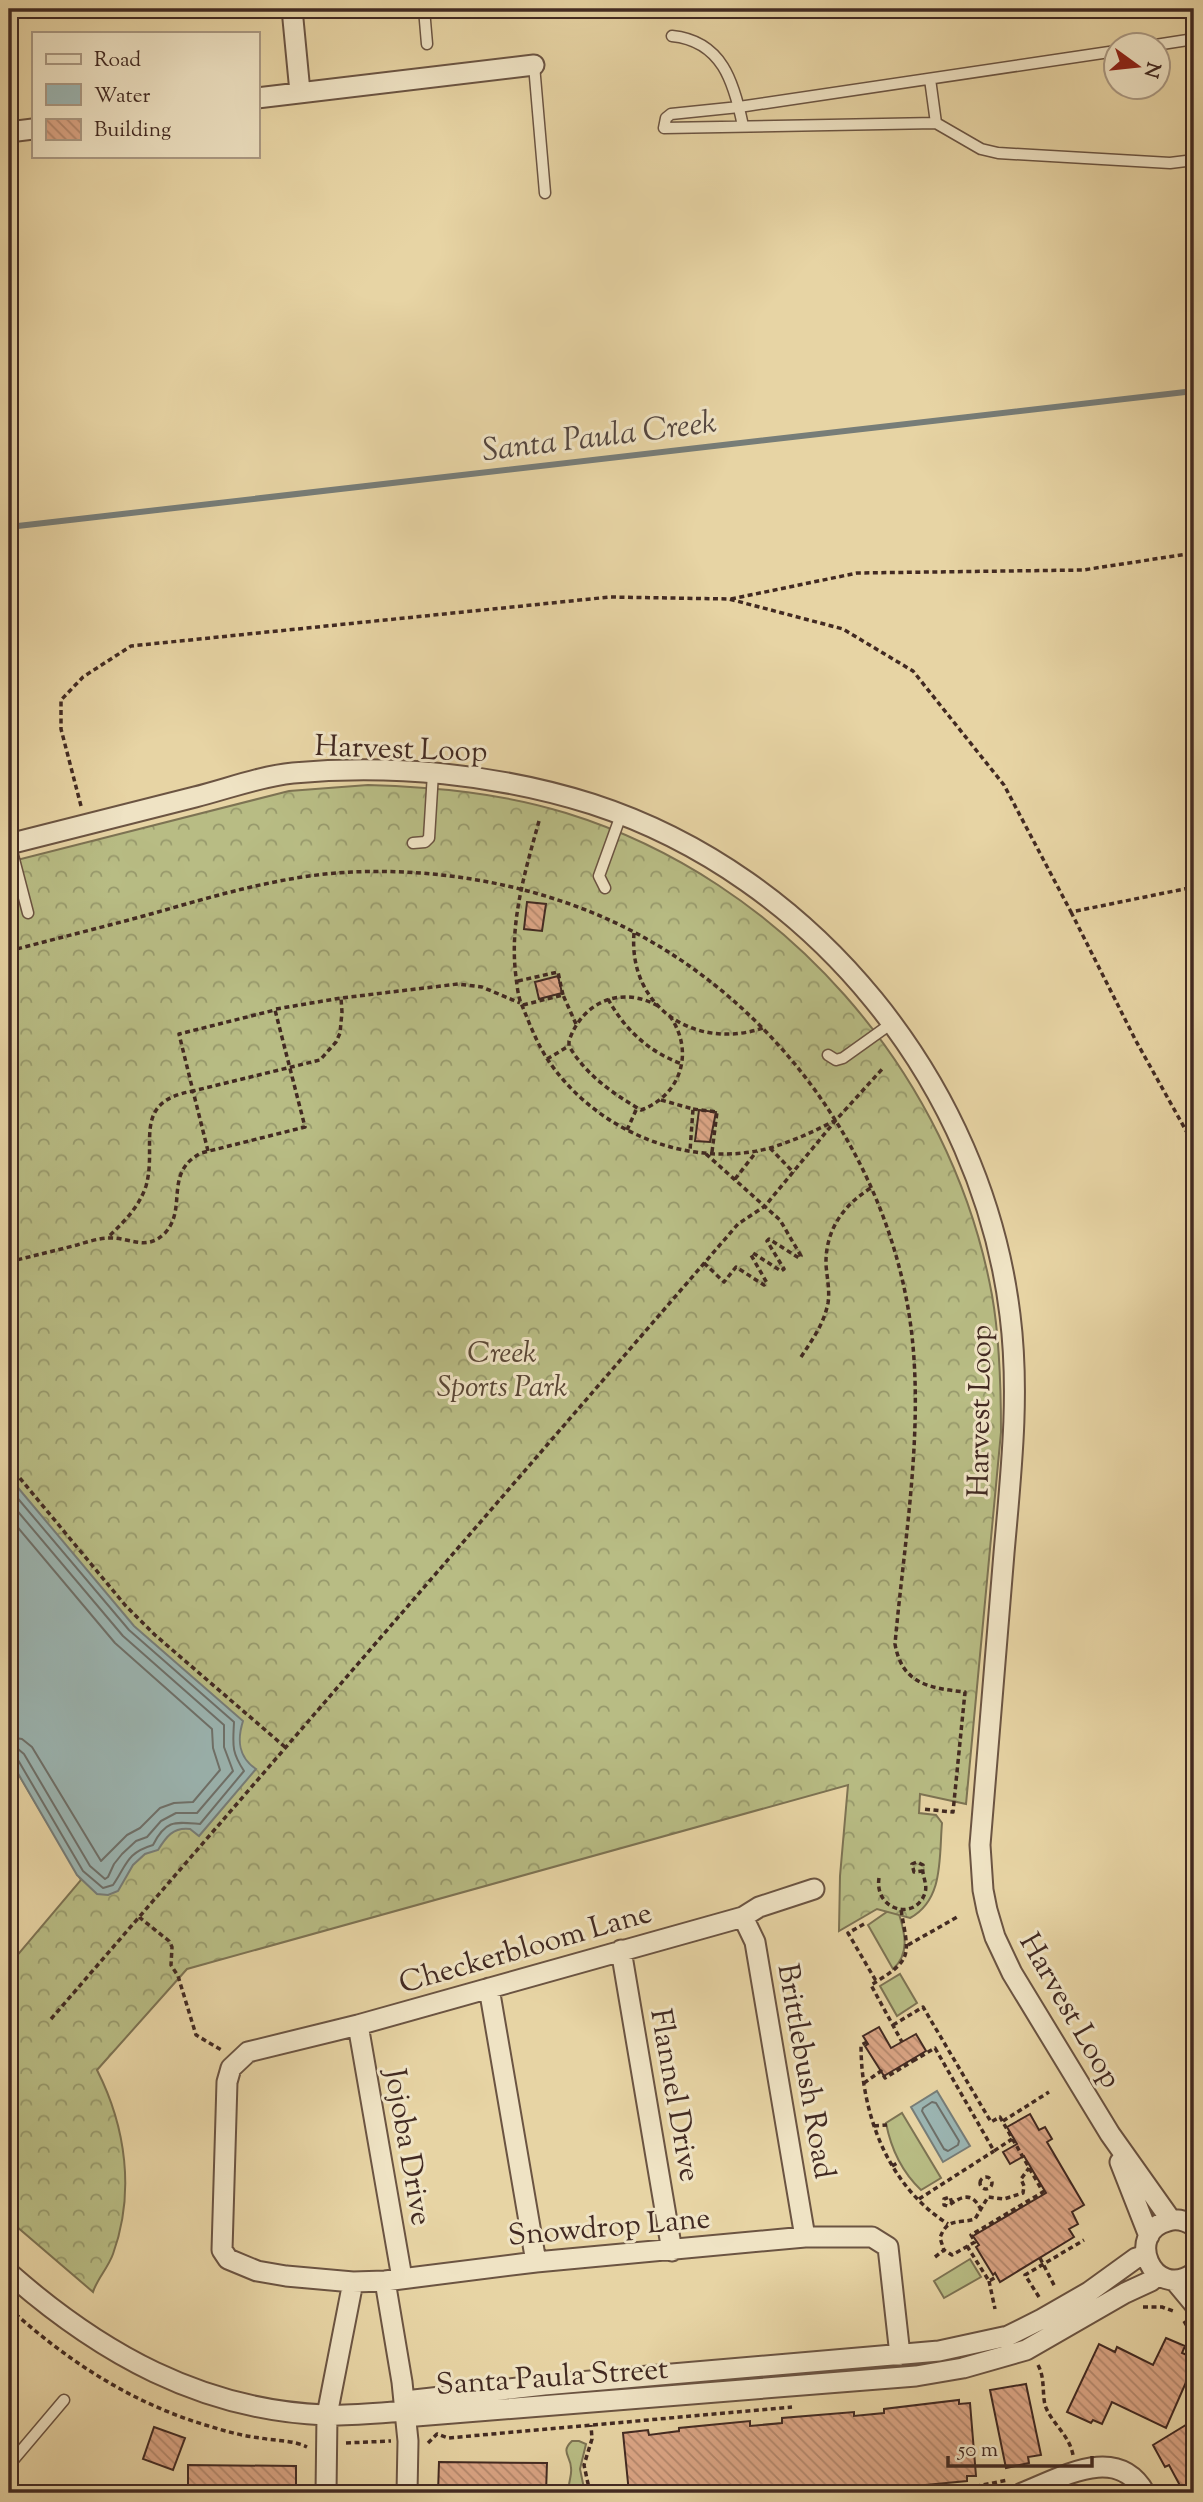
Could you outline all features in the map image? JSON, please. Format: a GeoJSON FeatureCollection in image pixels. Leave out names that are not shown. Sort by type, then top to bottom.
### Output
{"type":"FeatureCollection","features":[{"type":"Feature","properties":{"kind":"street"},"geometry":{"type":"LineString","coordinates":[[292,9],[300,92]]}},
{"type":"Feature","properties":{"kind":"street"},"geometry":{"type":"LineString","coordinates":[[259,98],[534,65]]}},
{"type":"Feature","properties":{"kind":"street"},"geometry":{"type":"LineString","coordinates":[[9,132],[32,129]]}},
{"type":"Feature","properties":{"kind":"street","name":"Harvest Loop"},"geometry":{"type":"LineString","coordinates":[[9,844],[288,774],[393,771],[498,781],[545,791],[621,815],[694,849],[759,891],[827,948],[863,985],[892,1023],[938,1093],[960,1137],[991,1223],[1010,1312],[1015,1430],[980,1845],[983,1890],[995,1937],[1012,1973],[1110,2134],[1171,2220]]}},
{"type":"Feature","properties":{"kind":"street","name":"Checkerbloom Lane"},"geometry":{"type":"LineString","coordinates":[[243,2056],[743,1917],[759,1907],[814,1889]]}},
{"type":"Feature","properties":{"kind":"street","name":"Brittlebush Road"},"geometry":{"type":"LineString","coordinates":[[743,1917],[755,1942],[806,2238]]}},
{"type":"Feature","properties":{"kind":"street","name":"Flannel Drive"},"geometry":{"type":"LineString","coordinates":[[621,1950],[672,2250]]}},
{"type":"Feature","properties":{"kind":"street"},"geometry":{"type":"LineString","coordinates":[[489,1988],[536,2262]]}},
{"type":"Feature","properties":{"kind":"street","name":"Jojoba Drive"},"geometry":{"type":"LineString","coordinates":[[358,2025],[393,2280],[408,2441],[407,2493]]}},
{"type":"Feature","properties":{"kind":"street","name":"Snowdrop Lane"},"geometry":{"type":"LineString","coordinates":[[243,2056],[231,2068],[227,2095],[221,2234],[222,2250],[228,2259],[257,2271],[353,2283],[536,2262],[806,2238],[872,2236],[888,2247],[900,2355]]}},
{"type":"Feature","properties":{"kind":"street","name":"Harvest Loop"},"geometry":{"type":"LineString","coordinates":[[1110,2134],[1147,2245],[1152,2268],[1166,2277]]}},
{"type":"Feature","properties":{"kind":"street"},"geometry":{"type":"LineString","coordinates":[[1171,2220],[1187,2222],[1194,2226]]}},
{"type":"Feature","properties":{"kind":"street","name":"Santa Paula Street"},"geometry":{"type":"LineString","coordinates":[[1171,2220],[1159,2224],[1136,2259],[1089,2292],[1008,2336],[939,2351],[583,2382],[414,2400],[405,2412],[416,2416],[674,2397],[916,2376],[963,2368],[1026,2350],[1151,2281],[1166,2277],[1187,2277],[1194,2273]]}},
{"type":"Feature","properties":{"kind":"street"},"geometry":{"type":"LineString","coordinates":[[9,2273],[59,2314],[103,2345],[154,2374],[225,2399],[273,2409],[327,2415],[405,2412]]}},
{"type":"Feature","properties":{"kind":"street"},"geometry":{"type":"LineString","coordinates":[[1166,2277],[1194,2304]]}},
{"type":"Feature","properties":{"kind":"street"},"geometry":{"type":"LineString","coordinates":[[326,2493],[317,2445],[327,2415],[353,2283]]}},
{"type":"Feature","properties":{"kind":"street"},"geometry":{"type":"LineString","coordinates":[[1022,2493],[1077,2464],[1117,2469],[1133,2477],[1145,2493]]}},
{"type":"Feature","properties":{"kind":"lane"},"geometry":{"type":"LineString","coordinates":[[424,9],[427,44]]}},
{"type":"Feature","properties":{"kind":"lane"},"geometry":{"type":"LineString","coordinates":[[671,36],[690,38],[706,46],[718,58],[739,107],[743,126]]}},
{"type":"Feature","properties":{"kind":"lane"},"geometry":{"type":"LineString","coordinates":[[1172,42],[1194,38]]}},
{"type":"Feature","properties":{"kind":"lane"},"geometry":{"type":"LineString","coordinates":[[1102,53],[739,107],[671,114],[666,118],[664,128],[936,123],[981,149],[998,153],[1170,163],[1194,160]]}},
{"type":"Feature","properties":{"kind":"lane"},"geometry":{"type":"LineString","coordinates":[[534,65],[545,193]]}},
{"type":"Feature","properties":{"kind":"lane"},"geometry":{"type":"LineString","coordinates":[[930,79],[936,123]]}},
{"type":"Feature","properties":{"kind":"lane"},"geometry":{"type":"LineString","coordinates":[[413,843],[425,842],[429,838],[433,773]]}},
{"type":"Feature","properties":{"kind":"lane"},"geometry":{"type":"LineString","coordinates":[[605,888],[599,876],[621,815]]}},
{"type":"Feature","properties":{"kind":"lane"},"geometry":{"type":"LineString","coordinates":[[9,844],[28,913]]}},
{"type":"Feature","properties":{"kind":"lane"},"geometry":{"type":"LineString","coordinates":[[828,1055],[836,1060],[843,1058],[892,1023]]}},
{"type":"Feature","properties":{"kind":"lane"},"geometry":{"type":"LineString","coordinates":[[9,2465],[64,2400]]}},
{"type":"Feature","properties":{"kind":"path"},"geometry":{"type":"LineString","coordinates":[[729,600],[857,573],[1083,570],[1194,553]]}},
{"type":"Feature","properties":{"kind":"path"},"geometry":{"type":"LineString","coordinates":[[86,825],[61,729],[61,700],[83,677],[131,646],[610,597],[729,600],[844,629],[913,671],[1004,785],[1136,1041],[1194,1145]]}},
{"type":"Feature","properties":{"kind":"path"},"geometry":{"type":"LineString","coordinates":[[539,821],[521,890],[514,938],[517,981],[522,1004],[536,1041],[571,1089],[585,1102],[627,1130],[650,1140],[705,1153],[769,1148],[804,1137],[836,1120]]}},
{"type":"Feature","properties":{"kind":"path"},"geometry":{"type":"LineString","coordinates":[[9,951],[232,891],[328,874],[409,872],[460,878],[521,890],[580,908],[654,943],[700,974],[763,1028],[795,1063],[836,1120],[871,1188],[897,1260],[912,1334],[915,1378],[912,1455],[895,1644],[902,1668],[919,1682],[932,1688],[965,1692],[953,1812],[923,1809]]}},
{"type":"Feature","properties":{"kind":"path"},"geometry":{"type":"LineString","coordinates":[[1071,912],[1194,887]]}},
{"type":"Feature","properties":{"kind":"path"},"geometry":{"type":"LineString","coordinates":[[634,933],[636,968],[645,988],[669,1016],[681,1024],[707,1033],[735,1035],[763,1028]]}},
{"type":"Feature","properties":{"kind":"path"},"geometry":{"type":"LineString","coordinates":[[517,981],[558,972],[563,995],[576,1024]]}},
{"type":"Feature","properties":{"kind":"path"},"geometry":{"type":"LineString","coordinates":[[208,1152],[178,1034],[275,1010],[341,998],[458,984],[482,987],[522,1004],[563,995]]}},
{"type":"Feature","properties":{"kind":"path"},"geometry":{"type":"LineString","coordinates":[[547,1059],[569,1046],[576,1024],[591,1008],[608,999],[636,997],[658,1006]]}},
{"type":"Feature","properties":{"kind":"path"},"geometry":{"type":"LineString","coordinates":[[107,1237],[128,1217],[145,1189],[150,1163],[149,1126],[153,1116],[169,1098],[320,1060],[336,1042],[342,1025],[341,998]]}},
{"type":"Feature","properties":{"kind":"path"},"geometry":{"type":"LineString","coordinates":[[608,999],[625,1025],[639,1039],[664,1056],[682,1064]]}},
{"type":"Feature","properties":{"kind":"path"},"geometry":{"type":"LineString","coordinates":[[9,1262],[107,1237],[142,1244],[162,1235],[172,1222],[178,1178],[192,1157],[305,1127],[275,1010]]}},
{"type":"Feature","properties":{"kind":"path"},"geometry":{"type":"LineString","coordinates":[[569,1046],[586,1070],[600,1083],[641,1110],[661,1100],[675,1084],[682,1064],[681,1038],[669,1016]]}},
{"type":"Feature","properties":{"kind":"path"},"geometry":{"type":"LineString","coordinates":[[51,2019],[738,1224],[765,1206],[884,1067]]}},
{"type":"Feature","properties":{"kind":"path"},"geometry":{"type":"LineString","coordinates":[[661,1100],[717,1112],[712,1153]]}},
{"type":"Feature","properties":{"kind":"path"},"geometry":{"type":"LineString","coordinates":[[627,1130],[637,1108]]}},
{"type":"Feature","properties":{"kind":"path"},"geometry":{"type":"LineString","coordinates":[[690,1151],[694,1109]]}},
{"type":"Feature","properties":{"kind":"path"},"geometry":{"type":"LineString","coordinates":[[769,1148],[794,1173]]}},
{"type":"Feature","properties":{"kind":"path"},"geometry":{"type":"LineString","coordinates":[[735,1179],[758,1150]]}},
{"type":"Feature","properties":{"kind":"path"},"geometry":{"type":"LineString","coordinates":[[704,1263],[724,1282],[736,1267],[764,1285],[767,1283],[751,1255],[753,1253],[781,1272],[784,1269],[767,1241],[769,1239],[799,1258],[801,1256],[780,1220],[705,1153]]}},
{"type":"Feature","properties":{"kind":"path"},"geometry":{"type":"LineString","coordinates":[[801,1357],[818,1332],[827,1308],[829,1291],[826,1254],[833,1226],[847,1206],[871,1188]]}},
{"type":"Feature","properties":{"kind":"path"},"geometry":{"type":"LineString","coordinates":[[9,1465],[125,1605],[155,1635],[285,1747]]}},
{"type":"Feature","properties":{"kind":"path"},"geometry":{"type":"LineString","coordinates":[[879,1878],[878,1890],[884,1901],[901,1910],[913,1907],[924,1894],[926,1886],[922,1871]]}},
{"type":"Feature","properties":{"kind":"path"},"geometry":{"type":"LineString","coordinates":[[901,1910],[908,1945],[905,1958],[900,1966],[871,1985],[902,2042]]}},
{"type":"Feature","properties":{"kind":"path"},"geometry":{"type":"LineString","coordinates":[[908,1945],[959,1916]]}},
{"type":"Feature","properties":{"kind":"path"},"geometry":{"type":"LineString","coordinates":[[139,1917],[169,1941],[172,1947],[171,1965],[178,1976],[196,2035],[243,2056]]}},
{"type":"Feature","properties":{"kind":"path"},"geometry":{"type":"LineString","coordinates":[[864,1924],[848,1933],[876,1982]]}},
{"type":"Feature","properties":{"kind":"path"},"geometry":{"type":"LineString","coordinates":[[893,2025],[923,2007],[991,2122],[1000,2117],[1003,2121],[1029,2168],[1042,2192],[971,2235],[975,2242],[952,2255],[944,2250],[940,2238],[948,2224],[959,2220],[972,2221],[978,2217],[986,2199],[991,2196],[1004,2199],[1023,2193],[1025,2189],[1021,2179],[1029,2168]]}},
{"type":"Feature","properties":{"kind":"path"},"geometry":{"type":"LineString","coordinates":[[867,2042],[861,2045],[864,2082],[880,2145],[903,2183],[934,2215],[948,2224]]}},
{"type":"Feature","properties":{"kind":"path"},"geometry":{"type":"LineString","coordinates":[[864,2082],[881,2071],[885,2078],[935,2049],[993,2151]]}},
{"type":"Feature","properties":{"kind":"path"},"geometry":{"type":"LineString","coordinates":[[1003,2121],[1049,2092]]}},
{"type":"Feature","properties":{"kind":"path"},"geometry":{"type":"LineString","coordinates":[[874,2126],[887,2125]]}},
{"type":"Feature","properties":{"kind":"path"},"geometry":{"type":"LineString","coordinates":[[918,2199],[1013,2139]]}},
{"type":"Feature","properties":{"kind":"path"},"geometry":{"type":"LineString","coordinates":[[892,2166],[899,2162]]}},
{"type":"Feature","properties":{"kind":"path"},"geometry":{"type":"LineString","coordinates":[[988,2189],[991,2196]]}},
{"type":"Feature","properties":{"kind":"path"},"geometry":{"type":"LineString","coordinates":[[953,2203],[957,2198],[967,2196],[976,2201],[981,2210]]}},
{"type":"Feature","properties":{"kind":"path"},"geometry":{"type":"LineString","coordinates":[[1039,2297],[1025,2276],[1084,2240]]}},
{"type":"Feature","properties":{"kind":"path"},"geometry":{"type":"LineString","coordinates":[[967,2246],[989,2281],[995,2309]]}},
{"type":"Feature","properties":{"kind":"path"},"geometry":{"type":"LineString","coordinates":[[935,2257],[944,2250]]}},
{"type":"Feature","properties":{"kind":"path"},"geometry":{"type":"LineString","coordinates":[[1040,2258],[1055,2287]]}},
{"type":"Feature","properties":{"kind":"path"},"geometry":{"type":"LineString","coordinates":[[989,2281],[996,2277]]}},
{"type":"Feature","properties":{"kind":"path"},"geometry":{"type":"LineString","coordinates":[[9,2308],[94,2375],[152,2405],[212,2427],[317,2445],[408,2441]]}},
{"type":"Feature","properties":{"kind":"path"},"geometry":{"type":"LineString","coordinates":[[1038,2365],[1044,2382],[1046,2409],[1068,2438],[1077,2464]]}},
{"type":"Feature","properties":{"kind":"path"},"geometry":{"type":"LineString","coordinates":[[590,2493],[584,2465],[592,2436],[591,2425]]}},
{"type":"Feature","properties":{"kind":"path"},"geometry":{"type":"LineString","coordinates":[[307,2457],[317,2445]]}},
{"type":"Feature","properties":{"kind":"path"},"geometry":{"type":"LineString","coordinates":[[9,2485],[16,2493]]}},
{"type":"Feature","properties":{"kind":"green space","name":"Creek Sports Park"},"geometry":{"type":"Polygon","coordinates":[[[368,785],[443,789],[542,806],[645,844],[718,885],[785,936],[845,996],[896,1062],[939,1135],[971,1213],[992,1295],[1000,1381],[1001,1432],[966,1804],[920,1794],[919,1813],[936,1815],[942,1823],[940,1863],[929,1900],[910,1918],[877,1909],[839,1931],[840,1876],[848,1785],[187,1969],[97,2070],[115,2114],[121,2137],[125,2184],[120,2231],[113,2254],[93,2292],[9,2220],[9,1965],[81,1880],[9,1758],[9,862],[289,791],[368,785]]]}},
{"type":"Feature","properties":{"kind":"green space"},"geometry":{"type":"Polygon","coordinates":[[[891,1909],[899,1914],[905,1943],[902,1957],[893,1969],[868,1925],[891,1909]]]}},
{"type":"Feature","properties":{"kind":"green space"},"geometry":{"type":"Polygon","coordinates":[[[900,1974],[917,2003],[897,2016],[880,1986],[900,1974]]]}},
{"type":"Feature","properties":{"kind":"green space"},"geometry":{"type":"Polygon","coordinates":[[[902,2113],[941,2178],[921,2190],[902,2167],[888,2133],[886,2123],[902,2113]]]}},
{"type":"Feature","properties":{"kind":"green space"},"geometry":{"type":"Polygon","coordinates":[[[970,2259],[981,2277],[944,2298],[934,2281],[970,2259]]]}},
{"type":"Feature","properties":{"kind":"green space"},"geometry":{"type":"Polygon","coordinates":[[[572,2441],[586,2444],[580,2469],[585,2493],[575,2493],[569,2486],[571,2464],[566,2451],[572,2441]]]}},
{"type":"Feature","properties":{"kind":"water"},"geometry":{"type":"Polygon","coordinates":[[[9,1477],[134,1626],[243,1721],[240,1748],[256,1769],[199,1836],[190,1829],[175,1831],[158,1850],[145,1854],[133,1865],[118,1891],[108,1895],[97,1894],[77,1875],[9,1758],[9,1477]]]}},
{"type":"Feature","properties":{"kind":"water"},"geometry":{"type":"Polygon","coordinates":[[[937,2091],[970,2146],[943,2162],[911,2107],[937,2091]]]}},
{"type":"Feature","properties":{"kind":"building"},"geometry":{"type":"Polygon","coordinates":[[[527,902],[546,904],[542,931],[524,929],[527,902]]]}},
{"type":"Feature","properties":{"kind":"building"},"geometry":{"type":"Polygon","coordinates":[[[558,976],[562,993],[539,999],[535,982],[558,976]]]}},
{"type":"Feature","properties":{"kind":"building"},"geometry":{"type":"Polygon","coordinates":[[[699,1110],[716,1112],[710,1142],[695,1141],[699,1110]]]}},
{"type":"Feature","properties":{"kind":"building"},"geometry":{"type":"Polygon","coordinates":[[[879,2027],[891,2048],[916,2034],[926,2051],[884,2076],[865,2046],[868,2044],[863,2036],[879,2027]]]}},
{"type":"Feature","properties":{"kind":"building"},"geometry":{"type":"Polygon","coordinates":[[[1030,2114],[1039,2130],[1045,2127],[1052,2139],[1047,2142],[1084,2205],[1072,2212],[1078,2224],[1069,2229],[1074,2237],[1000,2282],[976,2247],[979,2245],[973,2236],[1046,2193],[1024,2156],[1010,2164],[1003,2152],[1017,2144],[1007,2127],[1030,2114]]]}},
{"type":"Feature","properties":{"kind":"building"},"geometry":{"type":"Polygon","coordinates":[[[1166,2338],[1185,2346],[1182,2353],[1194,2358],[1194,2364],[1166,2428],[1112,2402],[1102,2424],[1093,2420],[1091,2423],[1067,2412],[1099,2344],[1115,2352],[1117,2347],[1153,2365],[1166,2338]]]}},
{"type":"Feature","properties":{"kind":"building"},"geometry":{"type":"Polygon","coordinates":[[[1026,2384],[1041,2455],[1028,2457],[1029,2463],[1006,2468],[990,2390],[1026,2384]]]}},
{"type":"Feature","properties":{"kind":"building"},"geometry":{"type":"Polygon","coordinates":[[[959,2400],[959,2404],[970,2403],[976,2476],[967,2476],[967,2481],[861,2489],[861,2493],[629,2493],[623,2433],[648,2430],[649,2435],[679,2431],[679,2428],[750,2421],[750,2426],[782,2423],[782,2418],[854,2412],[854,2416],[884,2413],[884,2409],[959,2400]]]}},
{"type":"Feature","properties":{"kind":"building"},"geometry":{"type":"Polygon","coordinates":[[[1194,2420],[1194,2493],[1184,2493],[1169,2465],[1165,2467],[1153,2445],[1194,2420]]]}},
{"type":"Feature","properties":{"kind":"building"},"geometry":{"type":"Polygon","coordinates":[[[154,2427],[185,2438],[173,2470],[143,2459],[154,2427]]]}},
{"type":"Feature","properties":{"kind":"building"},"geometry":{"type":"Polygon","coordinates":[[[439,2462],[547,2463],[546,2493],[438,2493],[439,2462]]]}},
{"type":"Feature","properties":{"kind":"building"},"geometry":{"type":"Polygon","coordinates":[[[188,2465],[296,2466],[296,2493],[188,2493],[188,2465]]]}},
{"type":"Feature","properties":{"kind":"waterway","name":"Santa Paula Creek"},"geometry":{"type":"LineString","coordinates":[[9,527],[1194,391]]}}]}
